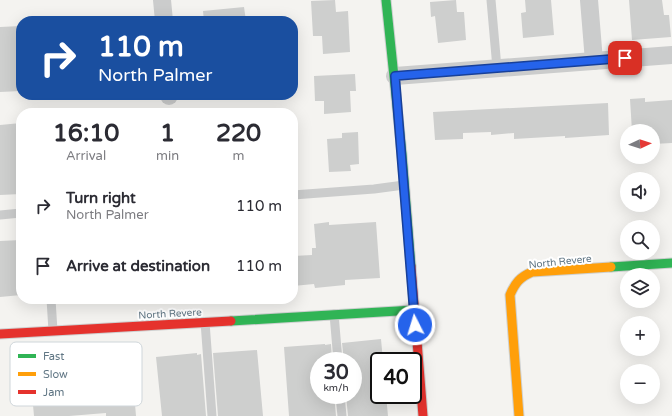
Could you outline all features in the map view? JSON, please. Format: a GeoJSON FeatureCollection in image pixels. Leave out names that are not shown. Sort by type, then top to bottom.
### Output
{"type":"FeatureCollection","features":[{"type":"Feature","properties":{"kind":"street"},"geometry":{"type":"LineString","coordinates":[[162,0],[164,16]]}},
{"type":"Feature","properties":{"kind":"street"},"geometry":{"type":"LineString","coordinates":[[386,0],[395,76],[423,416]]}},
{"type":"Feature","properties":{"kind":"street"},"geometry":{"type":"LineString","coordinates":[[588,0],[594,61]]}},
{"type":"Feature","properties":{"kind":"street"},"geometry":{"type":"LineString","coordinates":[[395,76],[672,55]]}},
{"type":"Feature","properties":{"kind":"street","name":"North Revere"},"geometry":{"type":"LineString","coordinates":[[519,416],[510,295],[514,285],[521,276],[532,272],[672,263]]}},
{"type":"Feature","properties":{"kind":"street","name":"North Revere"},"geometry":{"type":"LineString","coordinates":[[0,334],[414,310]]}},
{"type":"Feature","properties":{"kind":"lane"},"geometry":{"type":"LineString","coordinates":[[491,0],[496,68]]}},
{"type":"Feature","properties":{"kind":"lane"},"geometry":{"type":"LineString","coordinates":[[298,195],[374,189],[404,185]]}},
{"type":"Feature","properties":{"kind":"lane"},"geometry":{"type":"LineString","coordinates":[[0,215],[16,213]]}},
{"type":"Feature","properties":{"kind":"lane"},"geometry":{"type":"LineString","coordinates":[[50,304],[53,331]]}},
{"type":"Feature","properties":{"kind":"lane"},"geometry":{"type":"LineString","coordinates":[[334,314],[337,352]]}},
{"type":"Feature","properties":{"kind":"lane"},"geometry":{"type":"LineString","coordinates":[[205,322],[212,416]]}},
{"type":"Feature","properties":{"kind":"lane"},"geometry":{"type":"LineString","coordinates":[[341,404],[342,416]]}},
{"type":"Feature","properties":{"kind":"building"},"geometry":{"type":"Polygon","coordinates":[[[335,0],[336,12],[348,11],[350,52],[323,54],[322,36],[313,36],[311,1],[335,0]]]}},
{"type":"Feature","properties":{"kind":"building"},"geometry":{"type":"Polygon","coordinates":[[[456,0],[457,12],[464,12],[466,40],[438,43],[435,16],[431,17],[430,2],[456,0]]]}},
{"type":"Feature","properties":{"kind":"building"},"geometry":{"type":"Polygon","coordinates":[[[525,0],[551,0],[554,35],[523,38],[521,13],[526,12],[525,0]]]}},
{"type":"Feature","properties":{"kind":"building"},"geometry":{"type":"Polygon","coordinates":[[[629,0],[662,0],[664,15],[669,15],[671,37],[632,40],[629,0]]]}},
{"type":"Feature","properties":{"kind":"building"},"geometry":{"type":"Polygon","coordinates":[[[244,7],[245,16],[204,16],[203,11],[244,7]]]}},
{"type":"Feature","properties":{"kind":"building"},"geometry":{"type":"Polygon","coordinates":[[[16,26],[16,91],[0,92],[0,27],[16,26]]]}},
{"type":"Feature","properties":{"kind":"building"},"geometry":{"type":"Polygon","coordinates":[[[355,74],[356,91],[350,91],[351,112],[324,114],[324,101],[315,101],[314,76],[355,74]]]}},
{"type":"Feature","properties":{"kind":"building"},"geometry":{"type":"Polygon","coordinates":[[[645,98],[645,102],[672,100],[672,143],[660,144],[660,124],[632,124],[630,99],[645,98]]]}},
{"type":"Feature","properties":{"kind":"building"},"geometry":{"type":"Polygon","coordinates":[[[608,103],[609,135],[514,139],[514,133],[491,135],[491,132],[463,133],[463,139],[435,140],[433,112],[608,103]]]}},
{"type":"Feature","properties":{"kind":"building"},"geometry":{"type":"Polygon","coordinates":[[[16,123],[16,194],[0,195],[0,125],[16,123]]]}},
{"type":"Feature","properties":{"kind":"building"},"geometry":{"type":"Polygon","coordinates":[[[358,132],[359,164],[350,165],[351,171],[329,172],[327,139],[342,138],[342,133],[358,132]]]}},
{"type":"Feature","properties":{"kind":"building"},"geometry":{"type":"Polygon","coordinates":[[[329,222],[329,225],[376,222],[380,278],[345,280],[345,285],[315,288],[314,284],[298,286],[298,256],[312,255],[312,248],[316,248],[314,224],[329,222]]]}},
{"type":"Feature","properties":{"kind":"building"},"geometry":{"type":"Polygon","coordinates":[[[16,240],[16,295],[0,297],[0,241],[16,240]]]}},
{"type":"Feature","properties":{"kind":"building"},"geometry":{"type":"Polygon","coordinates":[[[381,339],[382,352],[370,352],[370,404],[387,404],[388,416],[348,416],[347,404],[362,404],[362,352],[343,352],[342,343],[381,339]]]}},
{"type":"Feature","properties":{"kind":"building"},"geometry":{"type":"Polygon","coordinates":[[[331,344],[331,352],[310,352],[310,404],[335,404],[336,416],[289,416],[284,347],[331,344]]]}},
{"type":"Feature","properties":{"kind":"building"},"geometry":{"type":"Polygon","coordinates":[[[257,350],[263,416],[218,416],[213,353],[257,350]]]}},
{"type":"Feature","properties":{"kind":"building"},"geometry":{"type":"Polygon","coordinates":[[[197,353],[197,355],[201,354],[206,416],[162,416],[156,357],[197,353]]]}},
{"type":"Feature","properties":{"kind":"building"},"geometry":{"type":"Polygon","coordinates":[[[33,406],[135,406],[136,416],[106,416],[106,413],[69,416],[34,416],[33,406]]]}},
{"type":"Feature","properties":{"kind":"traffic: fast"},"geometry":{"type":"LineString","coordinates":[[386,0],[402,154],[411,266]]}},
{"type":"Feature","properties":{"kind":"traffic: fast"},"geometry":{"type":"LineString","coordinates":[[611,267],[672,263]]}},
{"type":"Feature","properties":{"kind":"traffic: fast"},"geometry":{"type":"LineString","coordinates":[[231,321],[414,310]]}},
{"type":"Feature","properties":{"kind":"traffic: slow"},"geometry":{"type":"LineString","coordinates":[[519,416],[510,295],[514,287],[521,278],[532,272],[611,267]]}},
{"type":"Feature","properties":{"kind":"traffic: jam"},"geometry":{"type":"LineString","coordinates":[[411,266],[423,416]]}},
{"type":"Feature","properties":{"kind":"traffic: jam"},"geometry":{"type":"LineString","coordinates":[[0,334],[231,321]]}},
{"type":"Feature","properties":{"kind":"route"},"geometry":{"type":"LineString","coordinates":[[415,325],[395,76],[625,58]]}}]}
